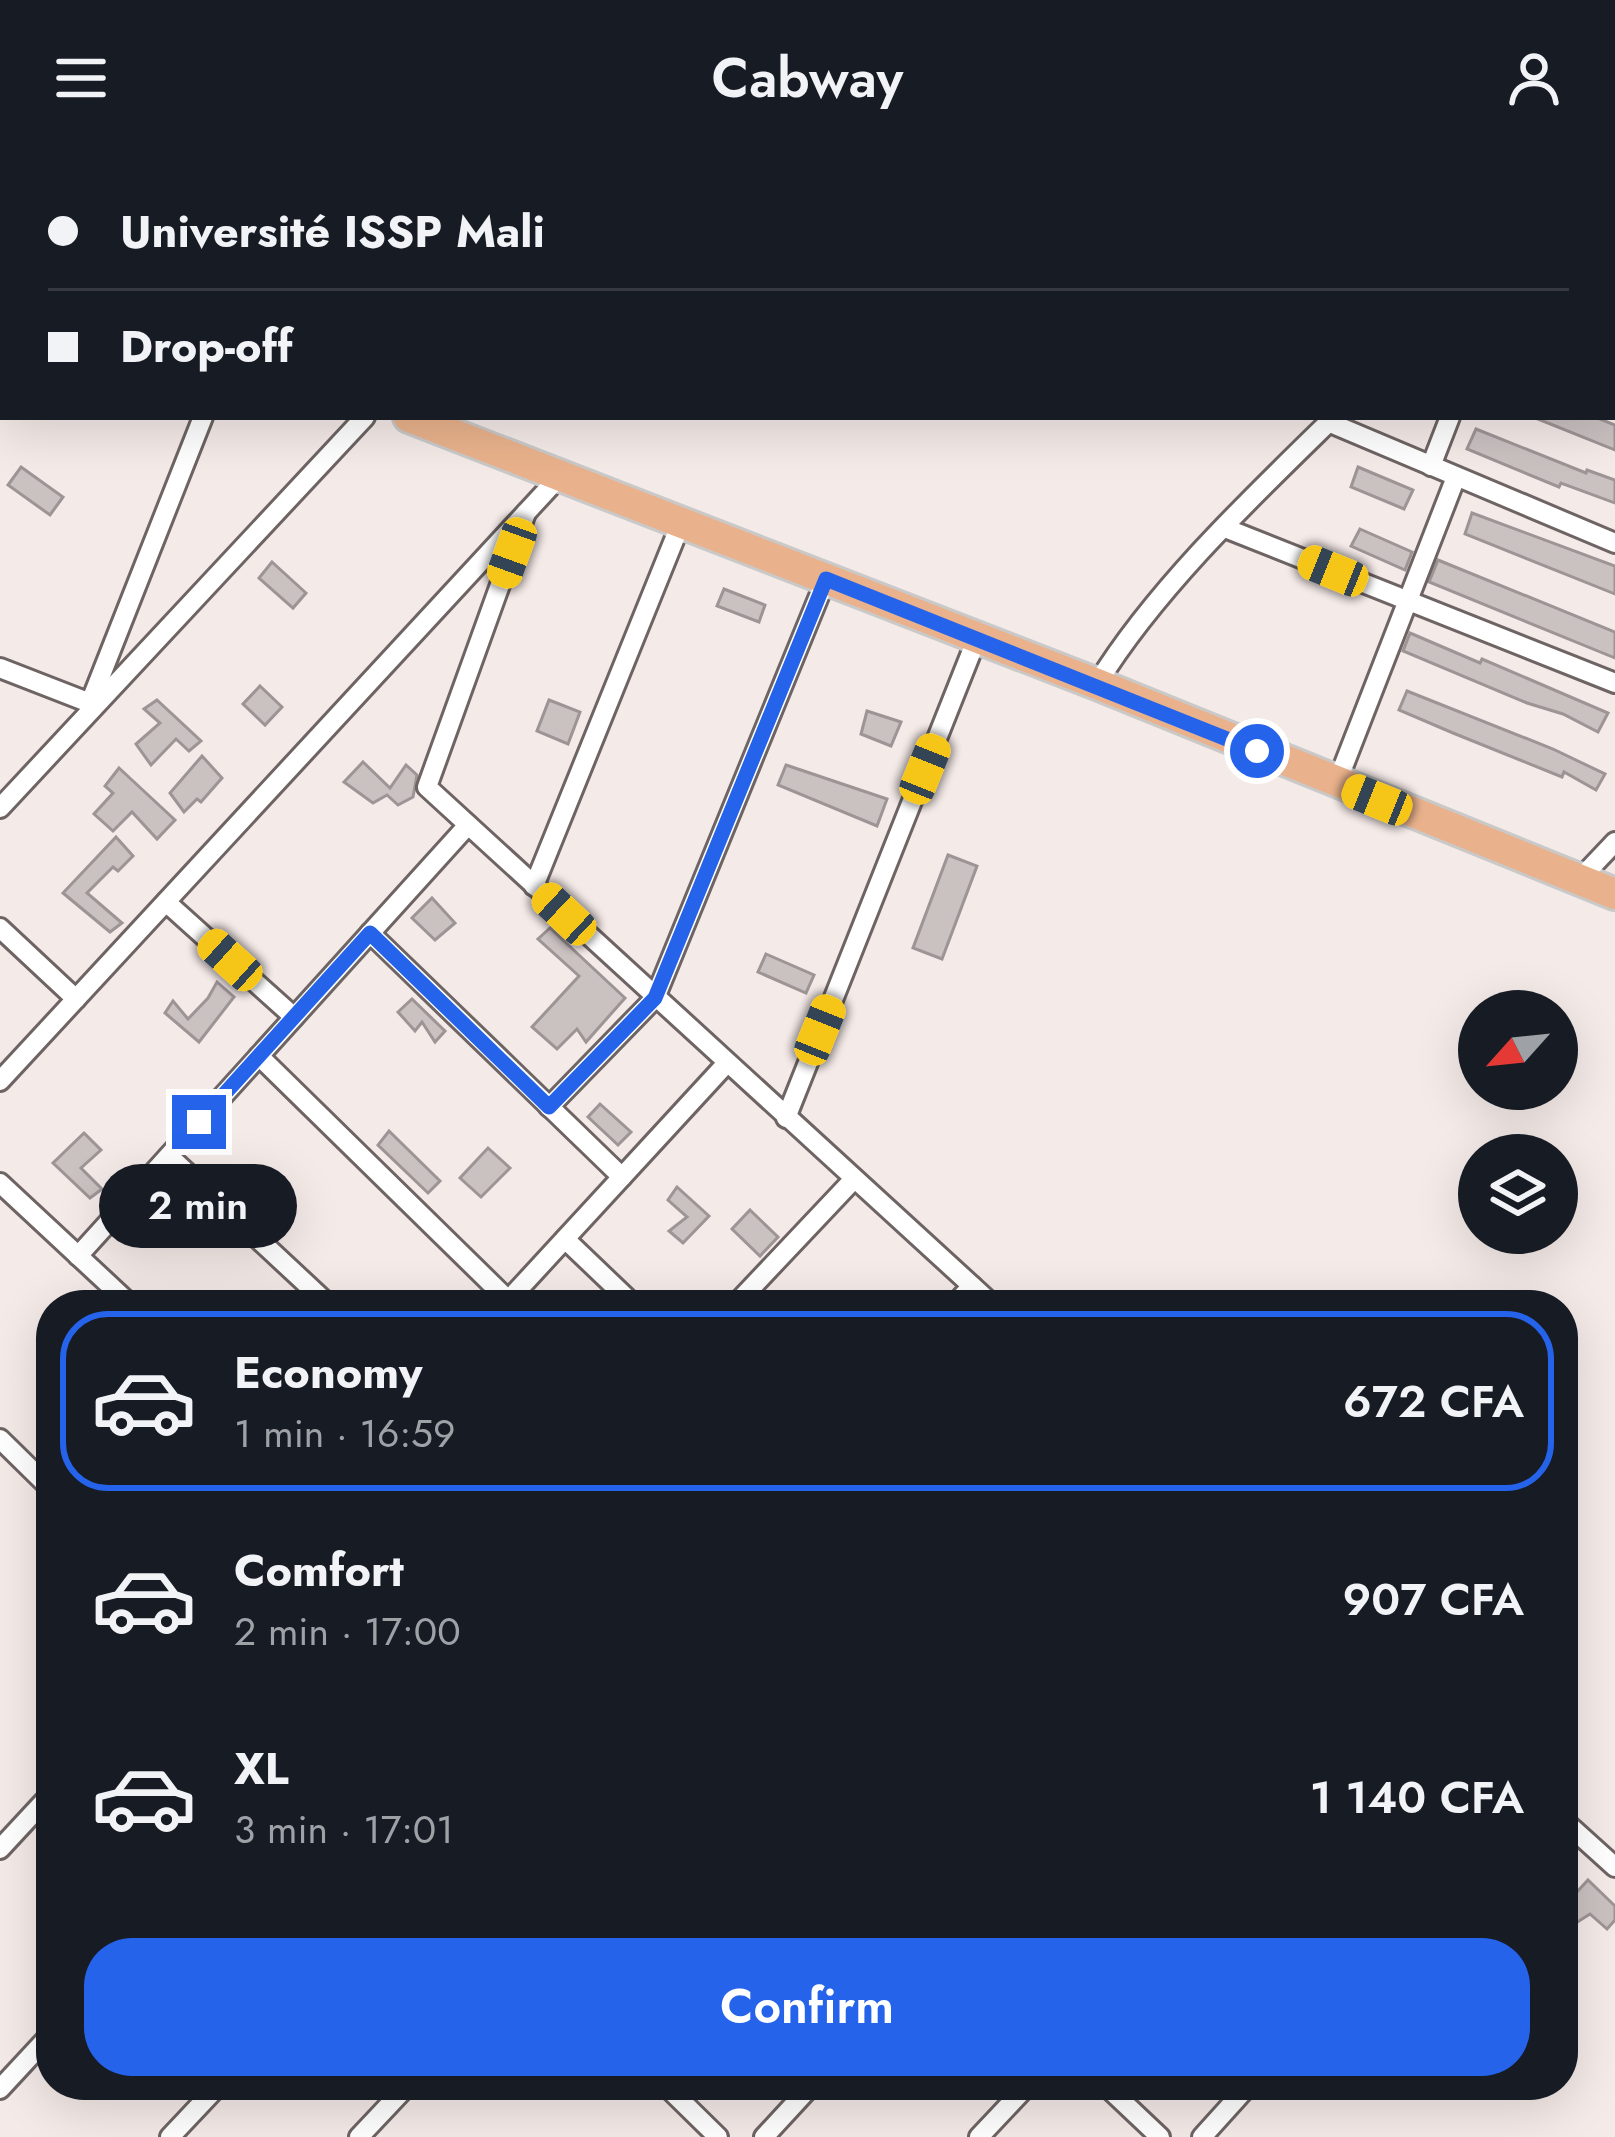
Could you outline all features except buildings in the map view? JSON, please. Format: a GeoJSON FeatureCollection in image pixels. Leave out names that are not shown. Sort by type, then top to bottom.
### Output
{"type":"FeatureCollection","features":[{"type":"Feature","properties":{"kind":"main road"},"geometry":{"type":"LineString","coordinates":[[417,420],[1097,684],[1615,894]]}},
{"type":"Feature","properties":{"kind":"street"},"geometry":{"type":"LineString","coordinates":[[0,668],[90,703],[202,420]]}},
{"type":"Feature","properties":{"kind":"street"},"geometry":{"type":"LineString","coordinates":[[0,808],[362,420]]}},
{"type":"Feature","properties":{"kind":"street"},"geometry":{"type":"LineString","coordinates":[[1097,684],[1120,647],[1225,528],[1331,420],[1615,543]]}},
{"type":"Feature","properties":{"kind":"street"},"geometry":{"type":"LineString","coordinates":[[1431,466],[1449,420]]}},
{"type":"Feature","properties":{"kind":"street"},"geometry":{"type":"LineString","coordinates":[[0,1082],[560,476]]}},
{"type":"Feature","properties":{"kind":"street"},"geometry":{"type":"LineString","coordinates":[[1336,784],[1456,477]]}},
{"type":"Feature","properties":{"kind":"street"},"geometry":{"type":"LineString","coordinates":[[526,513],[427,787],[976,1290]]}},
{"type":"Feature","properties":{"kind":"street"},"geometry":{"type":"LineString","coordinates":[[534,886],[681,523]]}},
{"type":"Feature","properties":{"kind":"street"},"geometry":{"type":"LineString","coordinates":[[1225,528],[1615,683]]}},
{"type":"Feature","properties":{"kind":"street"},"geometry":{"type":"LineString","coordinates":[[549,1107],[655,998],[826,579]]}},
{"type":"Feature","properties":{"kind":"street"},"geometry":{"type":"LineString","coordinates":[[786,1118],[976,638]]}},
{"type":"Feature","properties":{"kind":"street"},"geometry":{"type":"LineString","coordinates":[[78,1256],[468,825]]}},
{"type":"Feature","properties":{"kind":"street"},"geometry":{"type":"LineString","coordinates":[[1579,880],[1615,842]]}},
{"type":"Feature","properties":{"kind":"street"},"geometry":{"type":"LineString","coordinates":[[166,902],[294,1017]]}},
{"type":"Feature","properties":{"kind":"street"},"geometry":{"type":"LineString","coordinates":[[0,928],[76,999]]}},
{"type":"Feature","properties":{"kind":"street"},"geometry":{"type":"LineString","coordinates":[[370,933],[622,1177]]}},
{"type":"Feature","properties":{"kind":"street"},"geometry":{"type":"LineString","coordinates":[[259,1056],[493,1290]]}},
{"type":"Feature","properties":{"kind":"street"},"geometry":{"type":"LineString","coordinates":[[518,1290],[726,1064]]}},
{"type":"Feature","properties":{"kind":"street"},"geometry":{"type":"LineString","coordinates":[[169,1156],[313,1290]]}},
{"type":"Feature","properties":{"kind":"street"},"geometry":{"type":"LineString","coordinates":[[750,1290],[854,1179]]}},
{"type":"Feature","properties":{"kind":"street"},"geometry":{"type":"LineString","coordinates":[[0,1183],[115,1290]]}},
{"type":"Feature","properties":{"kind":"street"},"geometry":{"type":"LineString","coordinates":[[565,1239],[618,1290]]}},
{"type":"Feature","properties":{"kind":"street"},"geometry":{"type":"LineString","coordinates":[[968,1290],[972,1286]]}},
{"type":"Feature","properties":{"kind":"street"},"geometry":{"type":"LineString","coordinates":[[0,1439],[36,1474]]}},
{"type":"Feature","properties":{"kind":"street"},"geometry":{"type":"LineString","coordinates":[[0,1849],[36,1810]]}},
{"type":"Feature","properties":{"kind":"street"},"geometry":{"type":"LineString","coordinates":[[1578,1834],[1615,1868]]}},
{"type":"Feature","properties":{"kind":"street"},"geometry":{"type":"LineString","coordinates":[[0,2089],[36,2050]]}},
{"type":"Feature","properties":{"kind":"street"},"geometry":{"type":"LineString","coordinates":[[170,2137],[205,2100]]}},
{"type":"Feature","properties":{"kind":"street"},"geometry":{"type":"LineString","coordinates":[[359,2137],[394,2100]]}},
{"type":"Feature","properties":{"kind":"street"},"geometry":{"type":"LineString","coordinates":[[680,2100],[718,2137]]}},
{"type":"Feature","properties":{"kind":"street"},"geometry":{"type":"LineString","coordinates":[[764,2137],[798,2100]]}},
{"type":"Feature","properties":{"kind":"street"},"geometry":{"type":"LineString","coordinates":[[979,2137],[1014,2100]]}},
{"type":"Feature","properties":{"kind":"street"},"geometry":{"type":"LineString","coordinates":[[1121,2100],[1160,2137]]}},
{"type":"Feature","properties":{"kind":"street"},"geometry":{"type":"LineString","coordinates":[[1202,2137],[1236,2100]]}},
{"type":"Feature","properties":{"kind":"route"},"geometry":{"type":"LineString","coordinates":[[199,1122],[370,933],[549,1107],[655,998],[826,579],[1257,751]]}}]}
